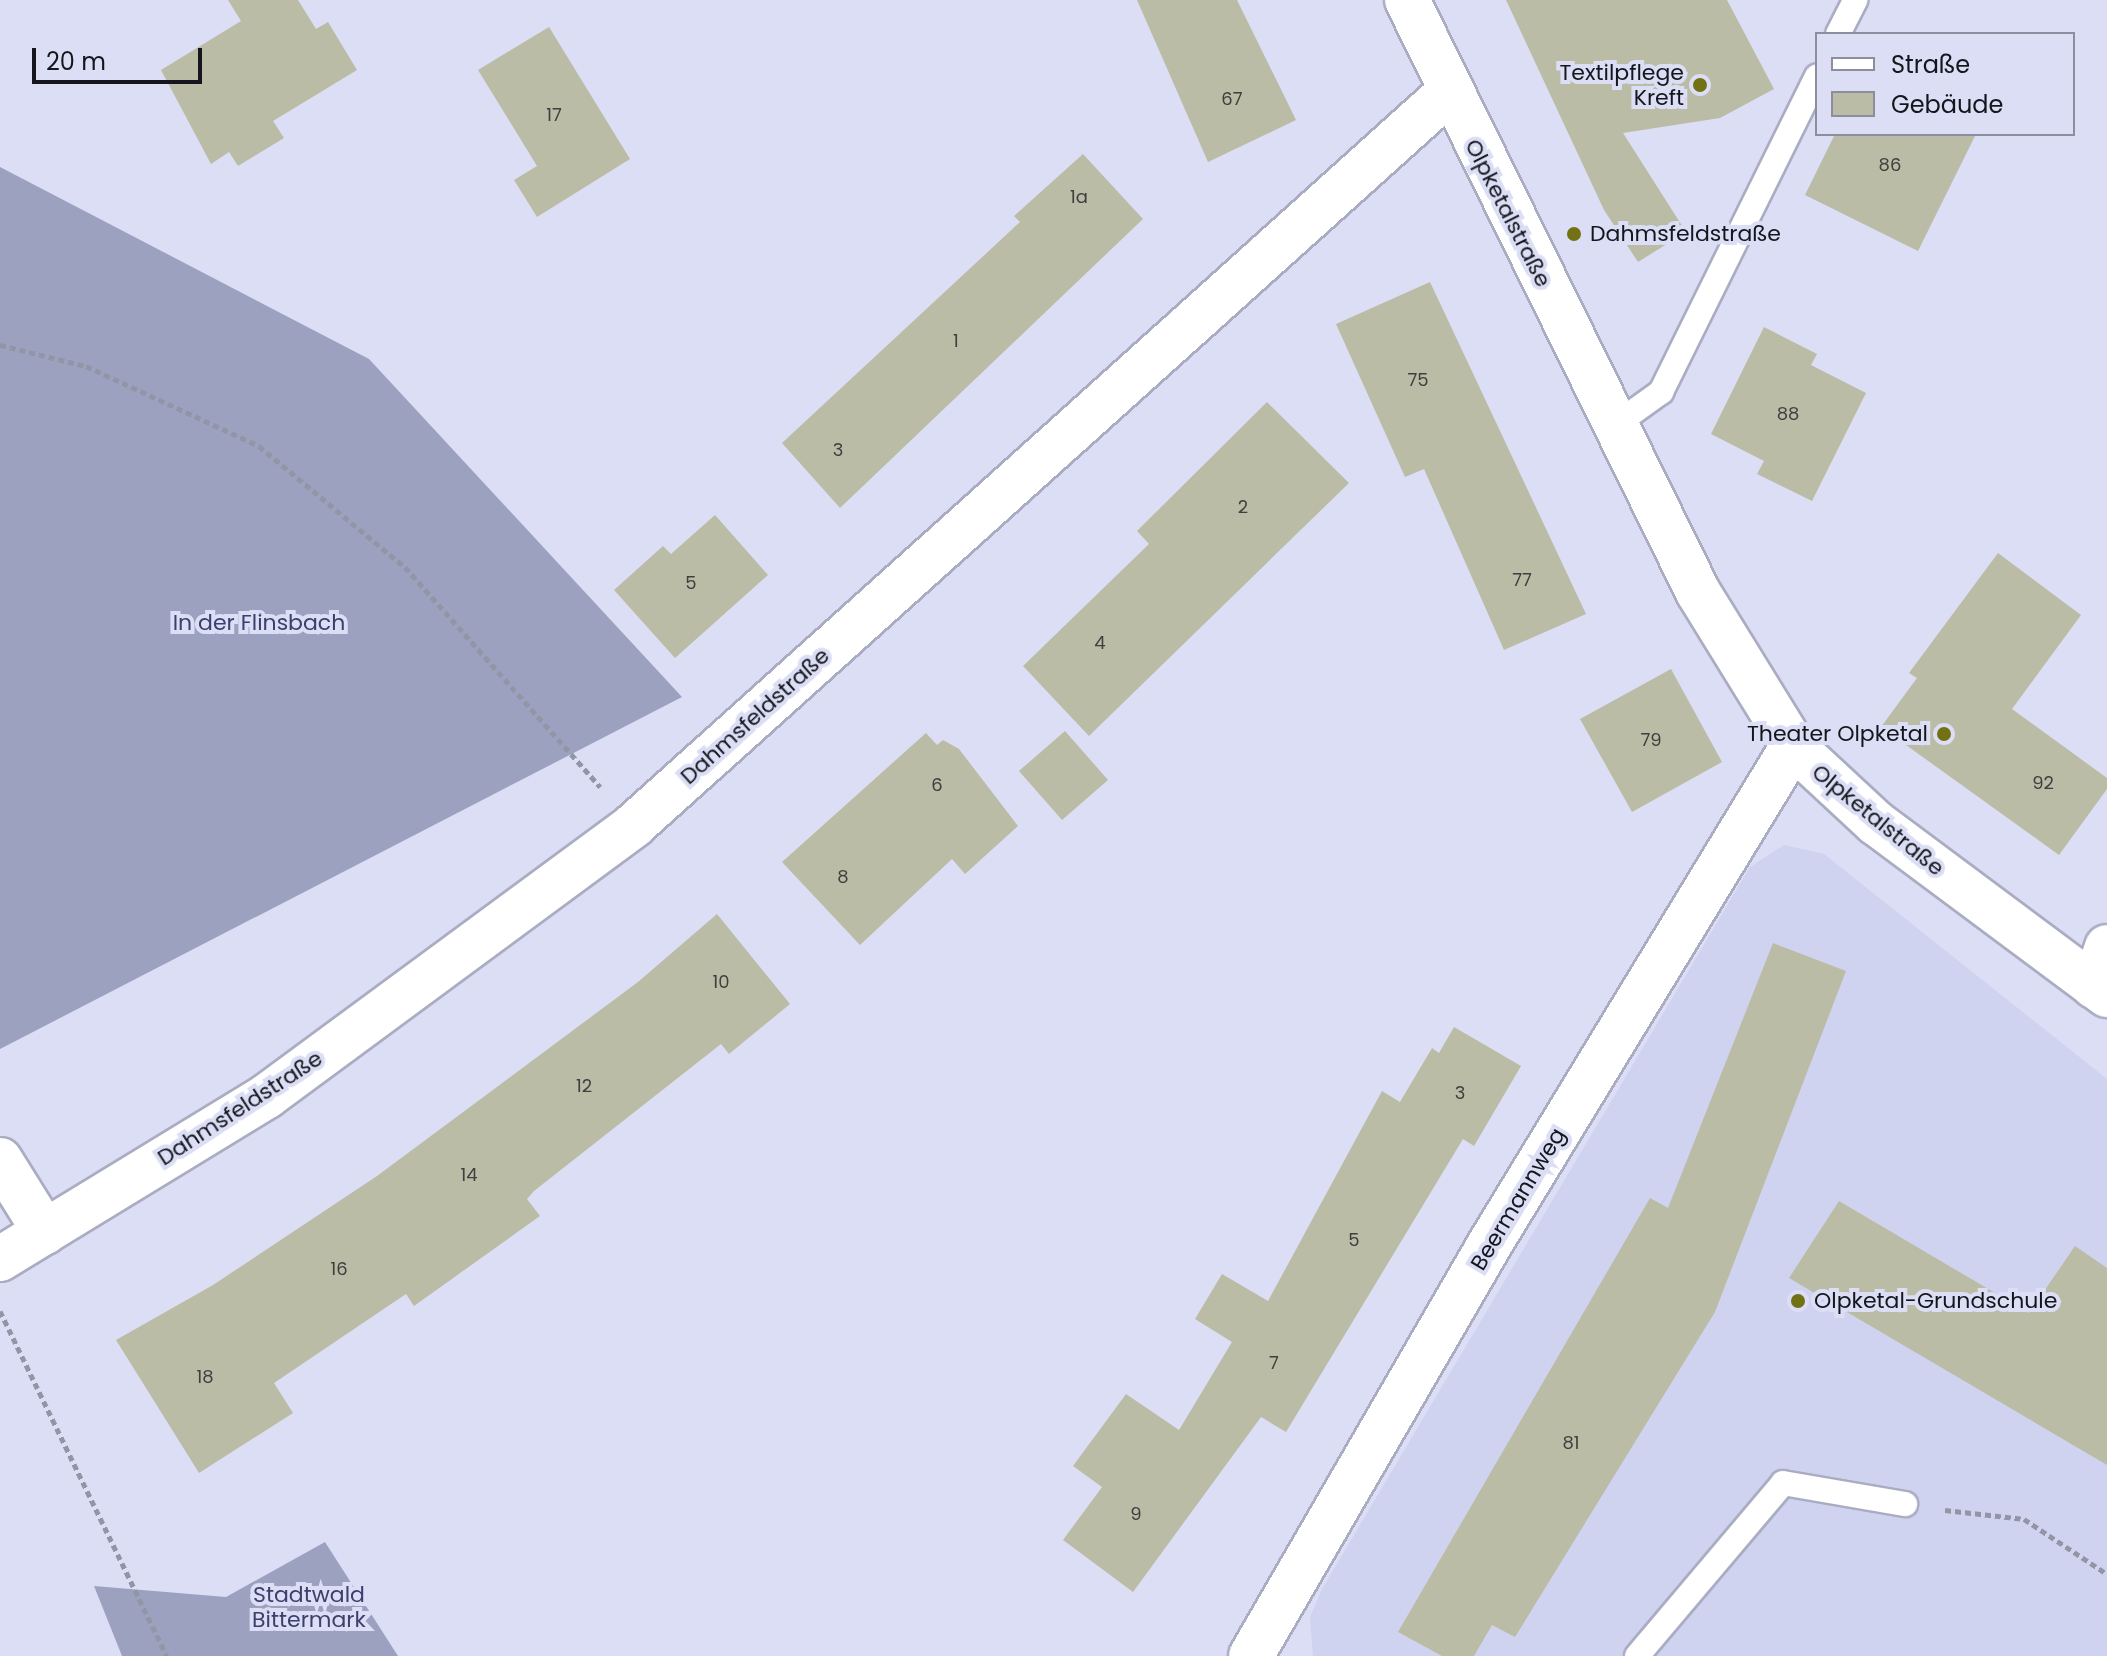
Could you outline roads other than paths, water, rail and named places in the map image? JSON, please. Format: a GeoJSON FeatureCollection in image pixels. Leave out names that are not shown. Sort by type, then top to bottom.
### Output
{"type":"FeatureCollection","features":[{"type":"Feature","properties":{"kind":"street","name":"Olpketalstraße"},"geometry":{"type":"LineString","coordinates":[[1407,0],[1448,93],[1698,592],[1793,746],[1876,823],[2103,976]]}},
{"type":"Feature","properties":{"kind":"street","name":"Dahmsfeldstraße"},"geometry":{"type":"LineString","coordinates":[[0,1259],[267,1096],[634,825],[1448,93]]}},
{"type":"Feature","properties":{"kind":"street","name":"Beermannweg"},"geometry":{"type":"LineString","coordinates":[[1254,1655],[1488,1247],[1793,746]]}},
{"type":"Feature","properties":{"kind":"street"},"geometry":{"type":"LineString","coordinates":[[0,1160],[45,1232]]}},
{"type":"Feature","properties":{"kind":"lane"},"geometry":{"type":"LineString","coordinates":[[1839,32],[1855,0]]}},
{"type":"Feature","properties":{"kind":"lane"},"geometry":{"type":"LineString","coordinates":[[1615,425],[1661,392],[1815,80]]}},
{"type":"Feature","properties":{"kind":"lane"},"geometry":{"type":"LineString","coordinates":[[1637,1656],[1783,1483],[1905,1504]]}},
{"type":"Feature","properties":{"kind":"place","name":"Textilpflege Kreft"},"geometry":{"type":"Point","coordinates":[1700,85]}},
{"type":"Feature","properties":{"kind":"place","name":"Dahmsfeldstraße"},"geometry":{"type":"Point","coordinates":[1574,234]}},
{"type":"Feature","properties":{"kind":"place","name":"Theater Olpketal"},"geometry":{"type":"Point","coordinates":[1944,734]}},
{"type":"Feature","properties":{"kind":"place","name":"Olpketal-Grundschule"},"geometry":{"type":"Point","coordinates":[1798,1301]}},
{"type":"Feature","properties":{"kind":"park label","name":"In der Flinsbach"},"geometry":{"type":"Point","coordinates":[259,623]}},
{"type":"Feature","properties":{"kind":"park label","name":"Stadtwald Bittermark"},"geometry":{"type":"Point","coordinates":[309,1606]}}]}
